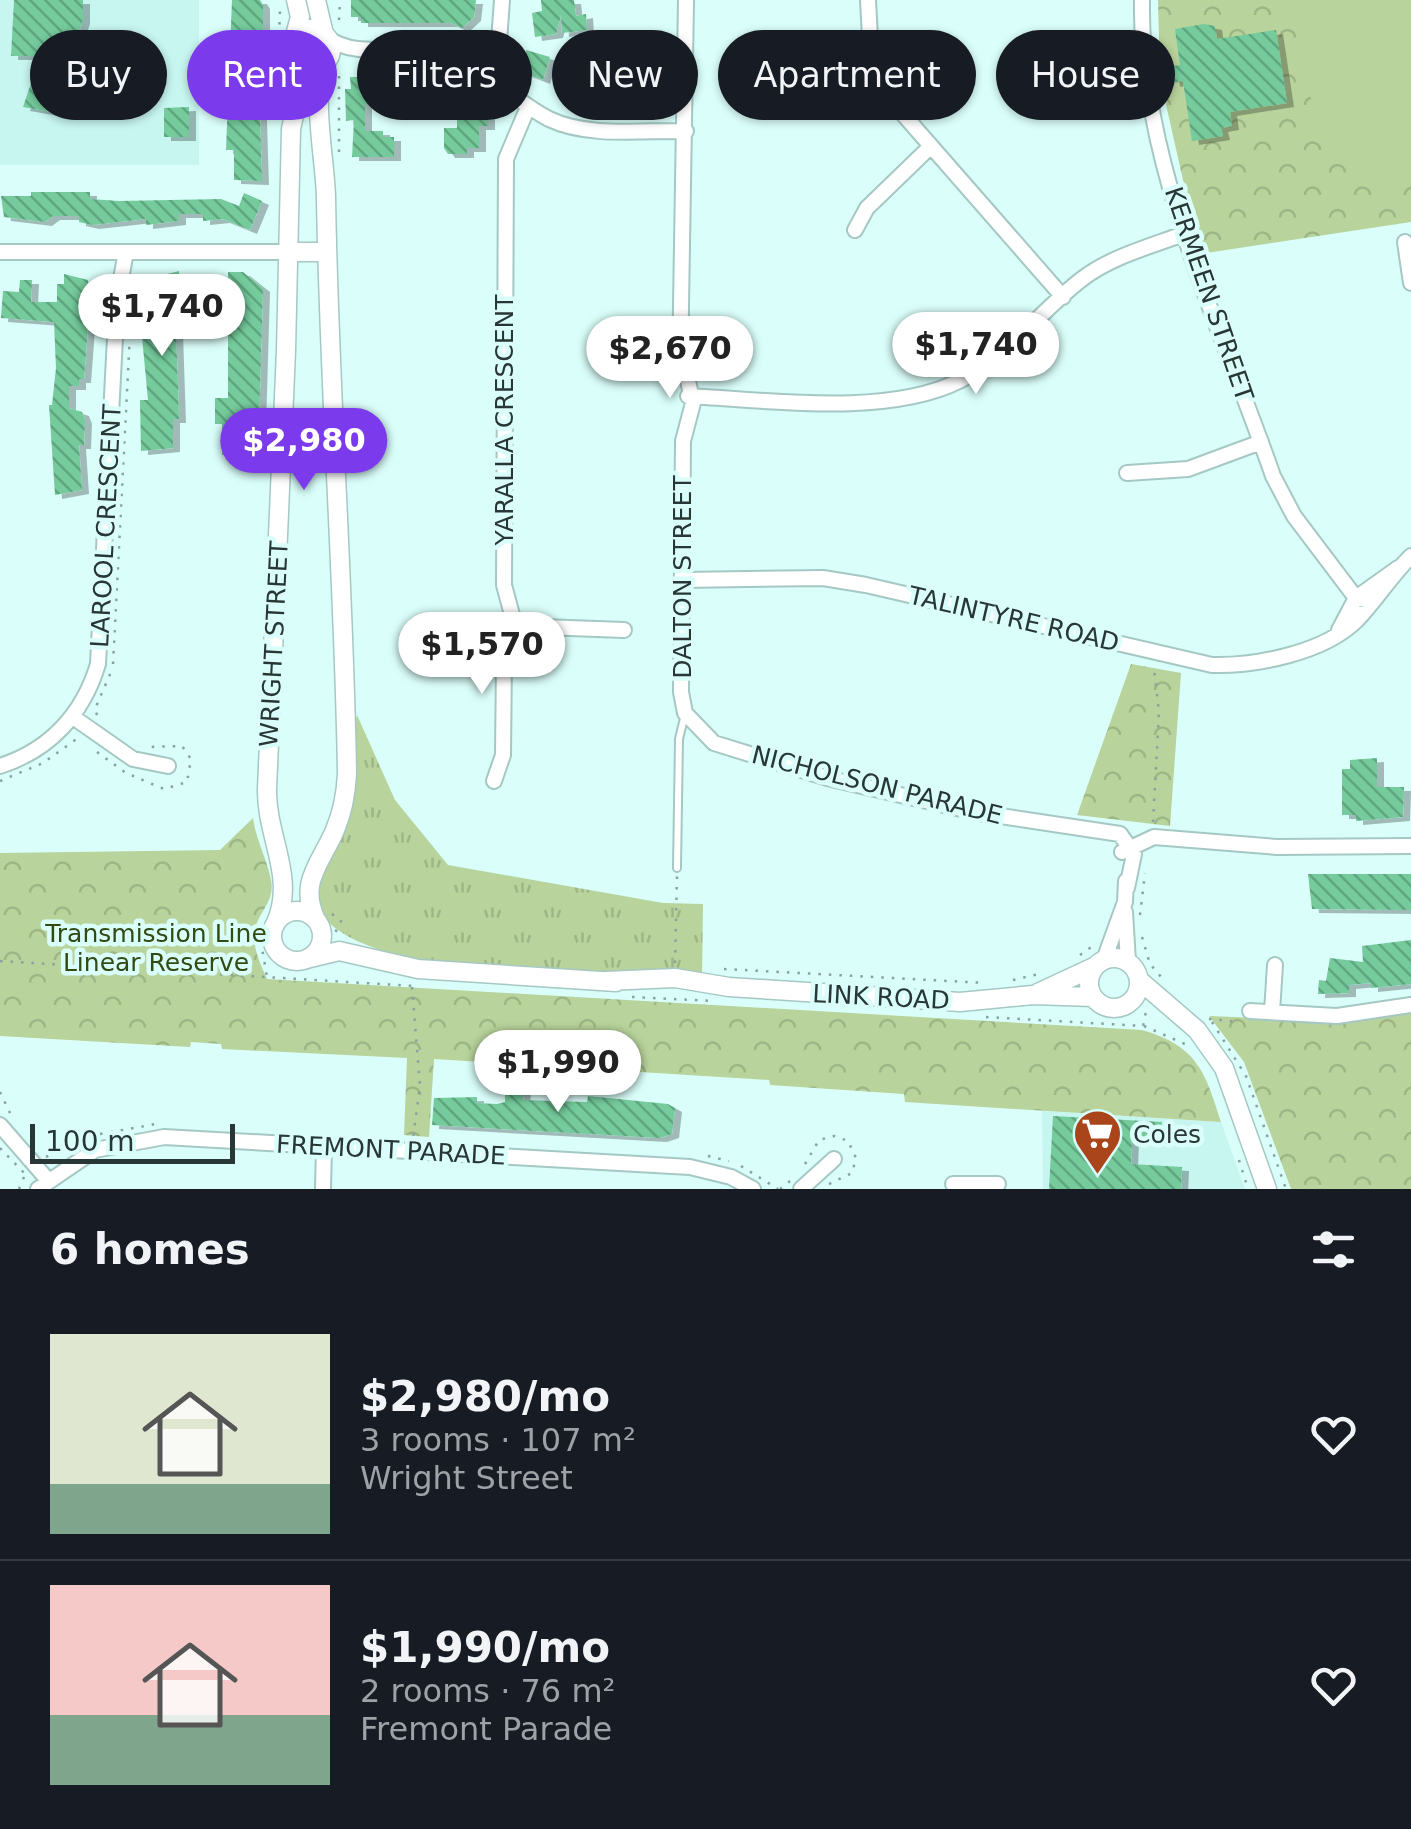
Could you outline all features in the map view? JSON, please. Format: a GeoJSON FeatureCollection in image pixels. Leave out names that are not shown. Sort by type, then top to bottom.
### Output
{"type":"FeatureCollection","features":[{"type":"Feature","properties":{"kind":"street"},"geometry":{"type":"LineString","coordinates":[[500,30],[502,0]]}},
{"type":"Feature","properties":{"kind":"street","name":"DALTON STREET"},"geometry":{"type":"LineString","coordinates":[[685,712],[683,441],[689,399],[683,358],[686,0]]}},
{"type":"Feature","properties":{"kind":"street"},"geometry":{"type":"LineString","coordinates":[[868,0],[873,52],[888,98],[1062,296]]}},
{"type":"Feature","properties":{"kind":"street","name":"KERMEEN STREET"},"geometry":{"type":"LineString","coordinates":[[1142,0],[1143,30]]}},
{"type":"Feature","properties":{"kind":"street"},"geometry":{"type":"LineString","coordinates":[[532,109],[571,127],[686,131]]}},
{"type":"Feature","properties":{"kind":"street","name":"WRIGHT STREET"},"geometry":{"type":"LineString","coordinates":[[269,922],[286,884],[268,825],[267,789],[292,120]]}},
{"type":"Feature","properties":{"kind":"street"},"geometry":{"type":"LineString","coordinates":[[306,959],[321,944],[320,916],[309,902],[309,882],[341,815],[347,774],[321,120]]}},
{"type":"Feature","properties":{"kind":"street","name":"YARALLA CRESCENT"},"geometry":{"type":"LineString","coordinates":[[515,626],[504,584],[505,182],[511,139],[521,120]]}},
{"type":"Feature","properties":{"kind":"street","name":"KERMEEN STREET"},"geometry":{"type":"LineString","coordinates":[[1155,120],[1166,175],[1261,442],[1294,516],[1363,596]]}},
{"type":"Feature","properties":{"kind":"street"},"geometry":{"type":"LineString","coordinates":[[855,230],[867,208],[928,148]]}},
{"type":"Feature","properties":{"kind":"street"},"geometry":{"type":"LineString","coordinates":[[689,399],[884,400],[937,391],[994,358],[1062,296],[1114,260],[1186,233]]}},
{"type":"Feature","properties":{"kind":"street"},"geometry":{"type":"LineString","coordinates":[[1405,242],[1411,283]]}},
{"type":"Feature","properties":{"kind":"street"},"geometry":{"type":"LineString","coordinates":[[0,252],[326,252]]}},
{"type":"Feature","properties":{"kind":"street","name":"LAROOL CRESCENT"},"geometry":{"type":"LineString","coordinates":[[0,766],[32,753],[73,717],[88,693],[100,650],[110,301],[119,252]]}},
{"type":"Feature","properties":{"kind":"street"},"geometry":{"type":"LineString","coordinates":[[1127,472],[1188,469],[1261,442]]}},
{"type":"Feature","properties":{"kind":"street","name":"TALINTYRE ROAD"},"geometry":{"type":"LineString","coordinates":[[682,580],[824,578],[1212,665],[1266,661],[1323,641],[1360,618],[1363,596],[1382,593],[1409,559]]}},
{"type":"Feature","properties":{"kind":"street"},"geometry":{"type":"LineString","coordinates":[[494,781],[504,756],[504,659],[515,626],[624,630]]}},
{"type":"Feature","properties":{"kind":"street","name":"NICHOLSON PARADE"},"geometry":{"type":"LineString","coordinates":[[685,712],[714,743],[827,778],[1005,818],[1082,830],[1128,849]]}},
{"type":"Feature","properties":{"kind":"street"},"geometry":{"type":"LineString","coordinates":[[73,717],[133,760],[168,766]]}},
{"type":"Feature","properties":{"kind":"street"},"geometry":{"type":"LineString","coordinates":[[1267,1189],[1224,1068],[1196,1030],[1139,980],[1128,962],[1128,849],[1148,838],[1277,847],[1411,846]]}},
{"type":"Feature","properties":{"kind":"street"},"geometry":{"type":"LineString","coordinates":[[1126,895],[1100,963],[1088,981],[1093,997],[1105,1007],[1127,1005],[1172,1011]]}},
{"type":"Feature","properties":{"kind":"street"},"geometry":{"type":"LineString","coordinates":[[320,916],[294,912],[269,922],[277,951],[288,960],[306,959],[332,943]]}},
{"type":"Feature","properties":{"kind":"street","name":"LINK ROAD"},"geometry":{"type":"LineString","coordinates":[[320,916],[332,943],[418,969],[606,980],[674,989],[729,988],[960,1002],[1033,995],[1093,997]]}},
{"type":"Feature","properties":{"kind":"street"},"geometry":{"type":"LineString","coordinates":[[1100,963],[1128,962]]}},
{"type":"Feature","properties":{"kind":"street","name":"LINK ROAD"},"geometry":{"type":"LineString","coordinates":[[1033,995],[1100,963]]}},
{"type":"Feature","properties":{"kind":"street"},"geometry":{"type":"LineString","coordinates":[[1272,1012],[1275,965]]}},
{"type":"Feature","properties":{"kind":"street"},"geometry":{"type":"LineString","coordinates":[[1127,1005],[1136,994],[1139,980]]}},
{"type":"Feature","properties":{"kind":"street"},"geometry":{"type":"LineString","coordinates":[[1250,1011],[1337,1016],[1411,1005]]}},
{"type":"Feature","properties":{"kind":"street"},"geometry":{"type":"LineString","coordinates":[[6,1122],[42,1184]]}},
{"type":"Feature","properties":{"kind":"street","name":"FREMONT PARADE"},"geometry":{"type":"LineString","coordinates":[[42,1184],[95,1150],[135,1139],[164,1137],[690,1168],[730,1177],[753,1189]]}},
{"type":"Feature","properties":{"kind":"street"},"geometry":{"type":"LineString","coordinates":[[323,1189],[324,1146]]}},
{"type":"Feature","properties":{"kind":"street"},"geometry":{"type":"LineString","coordinates":[[801,1189],[834,1159]]}},
{"type":"Feature","properties":{"kind":"street"},"geometry":{"type":"LineString","coordinates":[[953,1184],[998,1184]]}},
{"type":"Feature","properties":{"kind":"lane"},"geometry":{"type":"LineString","coordinates":[[677,868],[679,739],[685,712]]}},
{"type":"Feature","properties":{"kind":"path"},"geometry":{"type":"LineString","coordinates":[[276,134],[277,0]]}},
{"type":"Feature","properties":{"kind":"path"},"geometry":{"type":"LineString","coordinates":[[337,30],[340,0]]}},
{"type":"Feature","properties":{"kind":"path"},"geometry":{"type":"LineString","coordinates":[[277,10],[308,8],[340,20]]}},
{"type":"Feature","properties":{"kind":"path"},"geometry":{"type":"LineString","coordinates":[[335,120],[339,168]]}},
{"type":"Feature","properties":{"kind":"path"},"geometry":{"type":"LineString","coordinates":[[104,271],[110,301]]}},
{"type":"Feature","properties":{"kind":"path"},"geometry":{"type":"LineString","coordinates":[[88,728],[110,675],[117,635],[130,329]]}},
{"type":"Feature","properties":{"kind":"path"},"geometry":{"type":"LineString","coordinates":[[1153,824],[1159,725],[1154,669]]}},
{"type":"Feature","properties":{"kind":"path"},"geometry":{"type":"LineString","coordinates":[[92,748],[115,766],[156,786],[172,790],[187,782],[191,759],[182,746],[142,748]]}},
{"type":"Feature","properties":{"kind":"path"},"geometry":{"type":"LineString","coordinates":[[1148,858],[1139,928],[1150,964],[1164,979]]}},
{"type":"Feature","properties":{"kind":"path"},"geometry":{"type":"LineString","coordinates":[[674,989],[677,868]]}},
{"type":"Feature","properties":{"kind":"path"},"geometry":{"type":"LineString","coordinates":[[320,916],[341,921],[332,943],[332,981]]}},
{"type":"Feature","properties":{"kind":"path"},"geometry":{"type":"LineString","coordinates":[[267,977],[258,940],[269,922]]}},
{"type":"Feature","properties":{"kind":"path"},"geometry":{"type":"LineString","coordinates":[[721,969],[994,983]]}},
{"type":"Feature","properties":{"kind":"path"},"geometry":{"type":"LineString","coordinates":[[1008,981],[1049,971]]}},
{"type":"Feature","properties":{"kind":"path"},"geometry":{"type":"LineString","coordinates":[[411,1152],[420,1086],[412,986]]}},
{"type":"Feature","properties":{"kind":"path"},"geometry":{"type":"LineString","coordinates":[[1143,1026],[1169,1033],[1191,1048]]}},
{"type":"Feature","properties":{"kind":"path"},"geometry":{"type":"LineString","coordinates":[[0,1092],[6,1122]]}},
{"type":"Feature","properties":{"kind":"path"},"geometry":{"type":"LineString","coordinates":[[1238,1158],[1248,1189]]}},
{"type":"Feature","properties":{"kind":"path"},"geometry":{"type":"LineString","coordinates":[[19,1189],[24,1176]]}},
{"type":"Feature","properties":{"kind":"shaded area"},"geometry":{"type":"Polygon","coordinates":[[[0,0],[199,0],[199,30],[187,30],[187,120],[199,120],[199,165],[0,165],[0,0]]]}},
{"type":"Feature","properties":{"kind":"shaded area"},"geometry":{"type":"Polygon","coordinates":[[[1042,1111],[1221,1122],[1245,1189],[1043,1189],[1042,1111]]]}},
{"type":"Feature","properties":{"kind":"green space"},"geometry":{"type":"Polygon","coordinates":[[[1158,0],[1411,0],[1411,222],[1206,253],[1169,120],[1175,120],[1175,30],[1159,30],[1158,0]]]}},
{"type":"Feature","properties":{"kind":"green space"},"geometry":{"type":"Polygon","coordinates":[[[1303,0],[1411,0],[1411,182],[1380,174],[1354,160],[1334,140],[1308,90],[1301,31],[1303,0]]]}},
{"type":"Feature","properties":{"kind":"green space"},"geometry":{"type":"Polygon","coordinates":[[[1131,664],[1181,673],[1170,826],[1077,815],[1131,664]]]}},
{"type":"Feature","properties":{"kind":"green space"},"geometry":{"type":"Polygon","coordinates":[[[357,715],[395,800],[448,865],[663,903],[703,904],[702,977],[561,974],[449,965],[357,941],[327,921],[315,894],[357,715]]]}},
{"type":"Feature","properties":{"kind":"green space","name":"Transmission Line Linear Reserve"},"geometry":{"type":"Polygon","coordinates":[[[253,818],[272,887],[254,932],[267,979],[1142,1030],[1175,1044],[1196,1063],[1210,1088],[1221,1122],[905,1102],[904,1094],[770,1085],[769,1080],[434,1059],[429,1137],[404,1135],[407,1058],[222,1049],[221,1044],[191,1042],[190,1047],[0,1036],[0,853],[220,850],[253,818]]]}},
{"type":"Feature","properties":{"kind":"green space"},"geometry":{"type":"Polygon","coordinates":[[[1411,1011],[1411,1189],[1291,1189],[1244,1062],[1209,1016],[1337,1021],[1411,1011]]]}},
{"type":"Feature","properties":{"kind":"building"},"geometry":{"type":"Polygon","coordinates":[[[14,0],[83,0],[80,30],[30,30],[30,56],[11,56],[14,0]]]}},
{"type":"Feature","properties":{"kind":"building"},"geometry":{"type":"Polygon","coordinates":[[[232,0],[260,0],[263,30],[231,30],[232,0]]]}},
{"type":"Feature","properties":{"kind":"building"},"geometry":{"type":"Polygon","coordinates":[[[351,0],[476,0],[474,17],[462,28],[451,23],[361,23],[361,17],[351,17],[351,0]]]}},
{"type":"Feature","properties":{"kind":"building"},"geometry":{"type":"Polygon","coordinates":[[[541,0],[574,0],[576,16],[586,14],[587,30],[562,30],[561,15],[552,35],[535,37],[532,13],[542,11],[541,0]]]}},
{"type":"Feature","properties":{"kind":"building"},"geometry":{"type":"Polygon","coordinates":[[[1215,26],[1217,39],[1276,30],[1287,103],[1230,112],[1232,126],[1221,128],[1223,136],[1192,141],[1183,81],[1175,83],[1175,66],[1180,65],[1175,29],[1215,26]]]}},
{"type":"Feature","properties":{"kind":"building"},"geometry":{"type":"Polygon","coordinates":[[[532,52],[550,57],[543,80],[532,76],[532,52]]]}},
{"type":"Feature","properties":{"kind":"building"},"geometry":{"type":"Polygon","coordinates":[[[350,77],[357,77],[357,120],[365,120],[365,131],[383,131],[383,137],[394,137],[394,157],[352,157],[354,120],[346,121],[345,89],[351,89],[350,77]]]}},
{"type":"Feature","properties":{"kind":"building"},"geometry":{"type":"Polygon","coordinates":[[[30,86],[30,108],[23,107],[30,86]]]}},
{"type":"Feature","properties":{"kind":"building"},"geometry":{"type":"Polygon","coordinates":[[[187,107],[189,137],[164,137],[167,108],[187,107]]]}},
{"type":"Feature","properties":{"kind":"building"},"geometry":{"type":"Polygon","coordinates":[[[227,120],[260,120],[262,181],[234,180],[234,150],[226,150],[227,120]]]}},
{"type":"Feature","properties":{"kind":"building"},"geometry":{"type":"Polygon","coordinates":[[[457,120],[488,120],[488,126],[479,126],[479,148],[467,148],[467,154],[448,154],[444,148],[444,128],[457,128],[457,120]]]}},
{"type":"Feature","properties":{"kind":"building"},"geometry":{"type":"Polygon","coordinates":[[[31,192],[90,192],[90,199],[119,201],[221,199],[239,206],[244,193],[262,201],[250,230],[223,219],[203,221],[203,214],[179,214],[179,221],[146,225],[146,219],[92,225],[79,222],[79,216],[53,216],[45,222],[4,217],[1,196],[31,196],[31,192]]]}},
{"type":"Feature","properties":{"kind":"building"},"geometry":{"type":"Polygon","coordinates":[[[179,271],[179,279],[184,279],[184,310],[191,310],[191,330],[176,330],[179,419],[173,419],[173,448],[141,451],[140,400],[148,400],[142,337],[148,279],[179,271]]]}},
{"type":"Feature","properties":{"kind":"building"},"geometry":{"type":"Polygon","coordinates":[[[228,272],[243,272],[263,288],[259,423],[250,423],[250,444],[256,444],[256,455],[222,455],[222,424],[215,424],[215,398],[228,398],[228,272]]]}},
{"type":"Feature","properties":{"kind":"building"},"geometry":{"type":"Polygon","coordinates":[[[64,274],[88,280],[90,299],[84,379],[79,379],[79,386],[69,386],[69,408],[82,412],[85,420],[84,445],[79,445],[82,490],[55,495],[49,405],[56,368],[54,322],[1,318],[3,291],[19,292],[20,280],[32,280],[31,302],[57,302],[57,284],[64,284],[64,274]]]}},
{"type":"Feature","properties":{"kind":"building"},"geometry":{"type":"Polygon","coordinates":[[[1377,758],[1377,787],[1404,787],[1403,817],[1356,821],[1356,815],[1342,815],[1342,769],[1350,769],[1350,760],[1377,758]]]}},
{"type":"Feature","properties":{"kind":"building"},"geometry":{"type":"Polygon","coordinates":[[[1308,874],[1411,874],[1411,910],[1312,909],[1308,874]]]}},
{"type":"Feature","properties":{"kind":"building"},"geometry":{"type":"Polygon","coordinates":[[[1411,940],[1411,984],[1371,988],[1371,983],[1349,985],[1349,993],[1318,994],[1319,980],[1326,981],[1330,958],[1363,962],[1362,946],[1411,940]]]}},
{"type":"Feature","properties":{"kind":"building"},"geometry":{"type":"Polygon","coordinates":[[[505,1086],[524,1087],[523,1100],[587,1102],[588,1096],[668,1104],[675,1108],[672,1134],[660,1138],[432,1125],[434,1098],[477,1097],[477,1103],[497,1104],[505,1102],[505,1086]]]}},
{"type":"Feature","properties":{"kind":"building"},"geometry":{"type":"Polygon","coordinates":[[[1053,1116],[1162,1122],[1161,1141],[1132,1139],[1131,1164],[1182,1167],[1181,1189],[1049,1189],[1053,1116]]]}},
{"type":"Feature","properties":{"kind":"place","name":"Coles"},"geometry":{"type":"Point","coordinates":[1098,1176]}}]}
